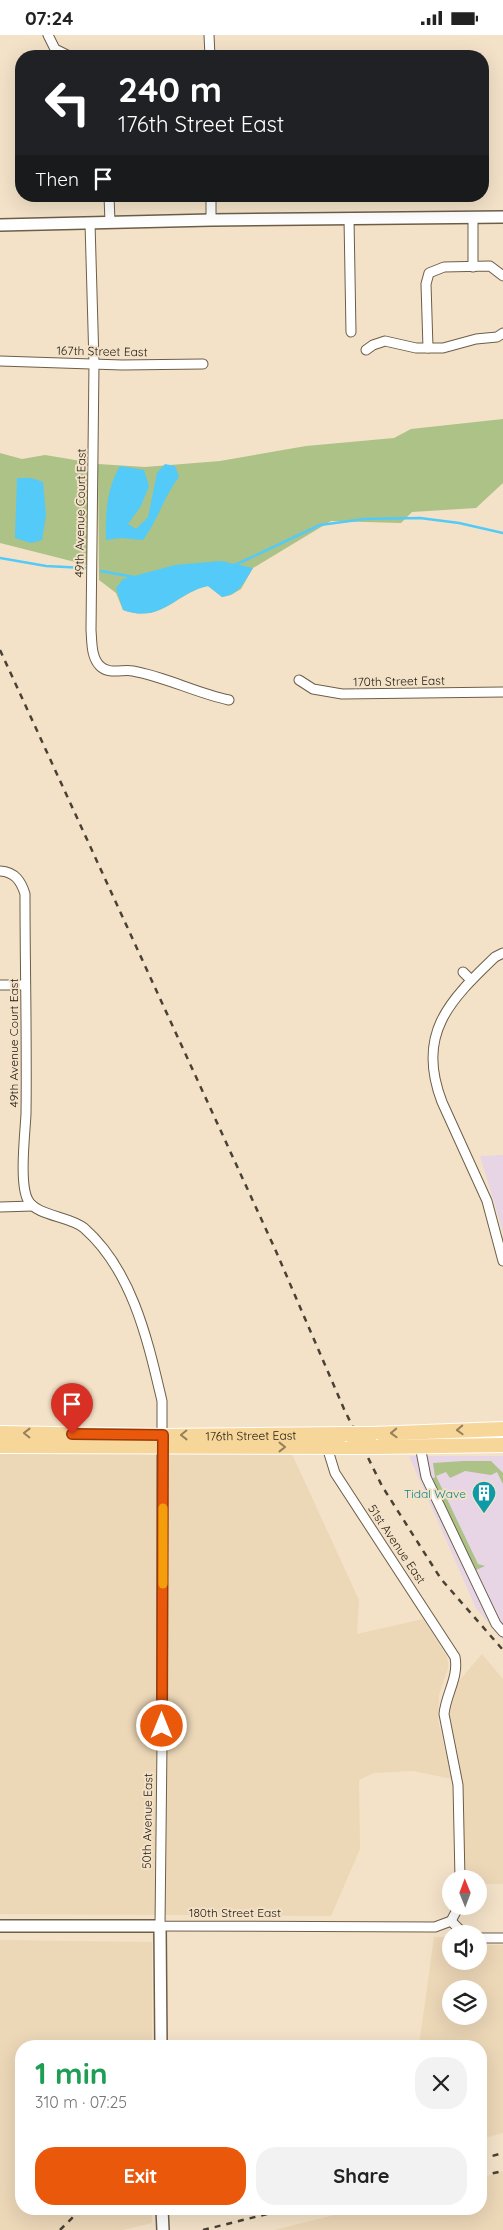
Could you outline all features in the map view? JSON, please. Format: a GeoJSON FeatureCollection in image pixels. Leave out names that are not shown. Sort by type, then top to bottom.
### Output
{"type":"FeatureCollection","features":[{"type":"Feature","properties":{"kind":"main road","name":"176th Street East"},"geometry":{"type":"LineString","coordinates":[[0,1446],[163,1441],[348,1441],[503,1429]]}},
{"type":"Feature","properties":{"kind":"main road","name":"176th Street East"},"geometry":{"type":"LineString","coordinates":[[0,1433],[326,1447],[348,1441]]}},
{"type":"Feature","properties":{"kind":"main road","name":"176th Street East"},"geometry":{"type":"LineString","coordinates":[[375,1440],[420,1446],[503,1445]]}},
{"type":"Feature","properties":{"kind":"street"},"geometry":{"type":"LineString","coordinates":[[48,35],[57,50]]}},
{"type":"Feature","properties":{"kind":"street"},"geometry":{"type":"LineString","coordinates":[[209,35],[210,50]]}},
{"type":"Feature","properties":{"kind":"street"},"geometry":{"type":"LineString","coordinates":[[109,202],[110,222]]}},
{"type":"Feature","properties":{"kind":"street"},"geometry":{"type":"LineString","coordinates":[[211,202],[211,220]]}},
{"type":"Feature","properties":{"kind":"street"},"geometry":{"type":"LineString","coordinates":[[0,225],[211,220],[503,217]]}},
{"type":"Feature","properties":{"kind":"street"},"geometry":{"type":"LineString","coordinates":[[349,218],[350,332]]}},
{"type":"Feature","properties":{"kind":"street"},"geometry":{"type":"LineString","coordinates":[[473,218],[473,267]]}},
{"type":"Feature","properties":{"kind":"street","name":"49th Avenue Court East"},"geometry":{"type":"LineString","coordinates":[[90,223],[94,363],[91,630],[94,657],[101,667],[109,671],[132,671],[210,696],[229,700]]}},
{"type":"Feature","properties":{"kind":"street"},"geometry":{"type":"LineString","coordinates":[[428,348],[426,284],[428,275],[432,271],[444,267],[490,266],[501,274]]}},
{"type":"Feature","properties":{"kind":"street"},"geometry":{"type":"LineString","coordinates":[[366,350],[373,345],[385,341],[428,348],[453,347],[476,339],[502,334]]}},
{"type":"Feature","properties":{"kind":"street","name":"167th Street East"},"geometry":{"type":"LineString","coordinates":[[0,361],[122,365],[203,364]]}},
{"type":"Feature","properties":{"kind":"street","name":"170th Street East"},"geometry":{"type":"LineString","coordinates":[[299,680],[313,689],[342,694],[503,692]]}},
{"type":"Feature","properties":{"kind":"street","name":"49th Avenue Court East"},"geometry":{"type":"LineString","coordinates":[[0,871],[9,873],[18,879],[25,894],[26,1114],[24,1164],[26,1197],[33,1206]]}},
{"type":"Feature","properties":{"kind":"street"},"geometry":{"type":"LineString","coordinates":[[503,953],[495,957],[471,980],[448,1006],[440,1021],[435,1038],[434,1069],[436,1086],[442,1102],[486,1201],[503,1261]]}},
{"type":"Feature","properties":{"kind":"street"},"geometry":{"type":"LineString","coordinates":[[463,972],[471,980]]}},
{"type":"Feature","properties":{"kind":"street"},"geometry":{"type":"LineString","coordinates":[[0,985],[25,985]]}},
{"type":"Feature","properties":{"kind":"street"},"geometry":{"type":"LineString","coordinates":[[0,1207],[33,1206]]}},
{"type":"Feature","properties":{"kind":"street","name":"50th Avenue East"},"geometry":{"type":"LineString","coordinates":[[33,1206],[64,1217],[84,1228],[104,1249],[135,1307],[149,1348],[162,1401],[160,1926],[162,2040]]}},
{"type":"Feature","properties":{"kind":"street"},"geometry":{"type":"LineString","coordinates":[[420,1446],[426,1477],[490,1611],[503,1632]]}},
{"type":"Feature","properties":{"kind":"street","name":"51st Avenue East"},"geometry":{"type":"LineString","coordinates":[[326,1447],[335,1473],[453,1651],[457,1665],[456,1673],[447,1698],[444,1714],[458,1785],[460,1870]]}},
{"type":"Feature","properties":{"kind":"street"},"geometry":{"type":"LineString","coordinates":[[454,1915],[451,1921],[455,1925]]}},
{"type":"Feature","properties":{"kind":"street","name":"180th Street East"},"geometry":{"type":"LineString","coordinates":[[0,1926],[435,1927],[451,1921]]}},
{"type":"Feature","properties":{"kind":"street"},"geometry":{"type":"LineString","coordinates":[[487,1938],[503,1938]]}},
{"type":"Feature","properties":{"kind":"street"},"geometry":{"type":"LineString","coordinates":[[162,2215],[163,2230]]}},
{"type":"Feature","properties":{"kind":"shaded area"},"geometry":{"type":"Polygon","coordinates":[[[503,1155],[503,1232],[480,1156],[503,1155]]]}},
{"type":"Feature","properties":{"kind":"shaded area"},"geometry":{"type":"Polygon","coordinates":[[[0,1452],[292,1454],[359,1600],[357,1634],[423,1619],[446,1655],[448,1662],[448,1668],[439,1695],[438,1720],[452,1779],[413,1771],[374,1773],[359,1780],[360,1849],[331,1916],[0,1914],[0,1452]]]}},
{"type":"Feature","properties":{"kind":"shaded area"},"geometry":{"type":"Polygon","coordinates":[[[409,1456],[503,1456],[503,1640],[476,1608],[409,1456]]]}},
{"type":"Feature","properties":{"kind":"shaded area"},"geometry":{"type":"Polygon","coordinates":[[[482,1654],[503,1679],[503,1884],[488,1884],[488,1870],[466,1870],[461,1787],[449,1717],[450,1699],[454,1687],[482,1654]]]}},
{"type":"Feature","properties":{"kind":"shaded area"},"geometry":{"type":"Polygon","coordinates":[[[434,1937],[442,1937],[442,1970],[487,1970],[487,1945],[503,1945],[503,2133],[487,2137],[487,2040],[420,2040],[434,1937]]]}},
{"type":"Feature","properties":{"kind":"shaded area"},"geometry":{"type":"Polygon","coordinates":[[[0,1940],[152,1942],[152,2040],[15,2040],[15,2215],[152,2215],[152,2223],[123,2230],[0,2230],[0,1940]]]}},
{"type":"Feature","properties":{"kind":"shaded area"},"geometry":{"type":"Polygon","coordinates":[[[503,2171],[503,2230],[274,2230],[335,2215],[487,2215],[487,2176],[503,2171]]]}},
{"type":"Feature","properties":{"kind":"green space"},"geometry":{"type":"Polygon","coordinates":[[[503,419],[503,483],[476,508],[412,512],[401,523],[331,521],[253,568],[241,589],[231,595],[222,597],[208,586],[186,595],[168,606],[149,613],[123,610],[116,593],[99,580],[98,464],[145,467],[220,461],[306,446],[394,438],[411,429],[503,419]]]}},
{"type":"Feature","properties":{"kind":"green space"},"geometry":{"type":"Polygon","coordinates":[[[0,453],[22,459],[45,455],[87,462],[87,565],[0,543],[0,453]]]}},
{"type":"Feature","properties":{"kind":"green space"},"geometry":{"type":"Polygon","coordinates":[[[491,1461],[503,1473],[503,1484],[497,1472],[491,1475],[465,1471],[450,1478],[446,1472],[436,1476],[478,1564],[485,1566],[476,1570],[431,1480],[435,1477],[433,1463],[491,1461]]]}},
{"type":"Feature","properties":{"kind":"water"},"geometry":{"type":"Polygon","coordinates":[[[165,464],[175,466],[179,477],[143,540],[121,538],[106,540],[108,502],[112,483],[120,466],[144,470],[149,486],[141,506],[128,524],[136,529],[148,517],[157,473],[165,464]]]}},
{"type":"Feature","properties":{"kind":"water"},"geometry":{"type":"Polygon","coordinates":[[[17,478],[31,478],[43,482],[46,515],[42,540],[31,543],[15,538],[17,478]]]}},
{"type":"Feature","properties":{"kind":"water"},"geometry":{"type":"Polygon","coordinates":[[[221,561],[253,568],[241,587],[233,593],[222,597],[208,586],[196,590],[159,610],[137,613],[123,610],[116,588],[123,579],[175,565],[221,561]]]}},
{"type":"Feature","properties":{"kind":"waterway"},"geometry":{"type":"LineString","coordinates":[[235,565],[320,525],[365,519],[420,518],[459,523],[503,533]]}},
{"type":"Feature","properties":{"kind":"waterway"},"geometry":{"type":"LineString","coordinates":[[0,558],[46,566],[85,568]]}},
{"type":"Feature","properties":{"kind":"waterway"},"geometry":{"type":"LineString","coordinates":[[101,571],[134,577]]}},
{"type":"Feature","properties":{"kind":"railway"},"geometry":{"type":"LineString","coordinates":[[0,650],[275,1249],[344,1409],[382,1486],[441,1579],[503,1650]]}},
{"type":"Feature","properties":{"kind":"railway"},"geometry":{"type":"LineString","coordinates":[[487,2157],[503,2153]]}},
{"type":"Feature","properties":{"kind":"railway"},"geometry":{"type":"LineString","coordinates":[[487,2175],[503,2171]]}},
{"type":"Feature","properties":{"kind":"railway"},"geometry":{"type":"LineString","coordinates":[[60,2230],[75,2215]]}},
{"type":"Feature","properties":{"kind":"railway"},"geometry":{"type":"LineString","coordinates":[[203,2230],[263,2215]]}},
{"type":"Feature","properties":{"kind":"slow traffic"},"geometry":{"type":"LineString","coordinates":[[163,1508],[163,1584]]}},
{"type":"Feature","properties":{"kind":"place","name":"Tidal Wave"},"geometry":{"type":"Point","coordinates":[484,1514]}},
{"type":"Feature","properties":{"kind":"route"},"geometry":{"type":"LineString","coordinates":[[72,1434],[163,1435],[162,1726]]}}]}
